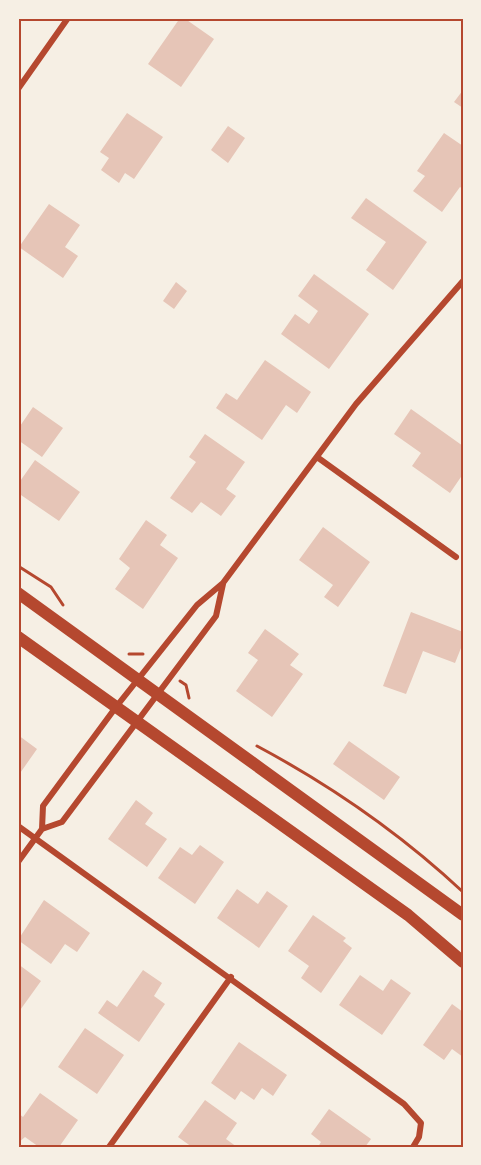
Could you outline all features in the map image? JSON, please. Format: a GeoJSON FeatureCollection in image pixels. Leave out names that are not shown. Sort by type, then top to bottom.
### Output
{"type":"FeatureCollection","features":[{"type":"Feature","properties":{"kind":"main road"},"geometry":{"type":"LineString","coordinates":[[18,592],[463,915]]}},
{"type":"Feature","properties":{"kind":"main road"},"geometry":{"type":"LineString","coordinates":[[18,637],[408,915],[463,962]]}},
{"type":"Feature","properties":{"kind":"street"},"geometry":{"type":"LineString","coordinates":[[18,88],[68,18]]}},
{"type":"Feature","properties":{"kind":"street"},"geometry":{"type":"LineString","coordinates":[[42,829],[43,806],[138,678],[196,605],[223,583],[356,404],[463,281]]}},
{"type":"Feature","properties":{"kind":"street"},"geometry":{"type":"LineString","coordinates":[[317,457],[456,557]]}},
{"type":"Feature","properties":{"kind":"street"},"geometry":{"type":"LineString","coordinates":[[18,862],[42,829],[62,822],[216,615],[223,583]]}},
{"type":"Feature","properties":{"kind":"street"},"geometry":{"type":"LineString","coordinates":[[18,826],[397,1098],[421,1123],[419,1137],[413,1147]]}},
{"type":"Feature","properties":{"kind":"street"},"geometry":{"type":"LineString","coordinates":[[109,1147],[231,977]]}},
{"type":"Feature","properties":{"kind":"path"},"geometry":{"type":"LineString","coordinates":[[18,566],[51,587],[63,605],[72,611]]}},
{"type":"Feature","properties":{"kind":"path"},"geometry":{"type":"LineString","coordinates":[[126,654],[143,654]]}},
{"type":"Feature","properties":{"kind":"path"},"geometry":{"type":"LineString","coordinates":[[186,685],[189,700],[194,704]]}},
{"type":"Feature","properties":{"kind":"path"},"geometry":{"type":"LineString","coordinates":[[252,743],[311,777],[372,819],[439,869],[463,892]]}},
{"type":"Feature","properties":{"kind":"building"},"geometry":{"type":"Polygon","coordinates":[[[180,18],[184,18],[214,39],[181,87],[148,64],[180,18]]]}},
{"type":"Feature","properties":{"kind":"building"},"geometry":{"type":"Polygon","coordinates":[[[463,90],[463,108],[454,102],[463,90]]]}},
{"type":"Feature","properties":{"kind":"building"},"geometry":{"type":"Polygon","coordinates":[[[127,113],[163,137],[134,179],[125,173],[119,183],[101,170],[109,158],[100,152],[127,113]]]}},
{"type":"Feature","properties":{"kind":"building"},"geometry":{"type":"Polygon","coordinates":[[[228,126],[245,138],[228,163],[211,150],[228,126]]]}},
{"type":"Feature","properties":{"kind":"building"},"geometry":{"type":"Polygon","coordinates":[[[444,133],[463,146],[463,189],[460,187],[442,212],[413,191],[425,176],[417,171],[444,133]]]}},
{"type":"Feature","properties":{"kind":"building"},"geometry":{"type":"Polygon","coordinates":[[[366,198],[427,242],[393,290],[366,270],[386,242],[351,218],[366,198]]]}},
{"type":"Feature","properties":{"kind":"building"},"geometry":{"type":"Polygon","coordinates":[[[49,204],[80,225],[65,247],[78,256],[63,278],[19,247],[49,204]]]}},
{"type":"Feature","properties":{"kind":"building"},"geometry":{"type":"Polygon","coordinates":[[[314,274],[369,314],[329,369],[281,334],[295,314],[309,324],[318,311],[298,296],[314,274]]]}},
{"type":"Feature","properties":{"kind":"building"},"geometry":{"type":"Polygon","coordinates":[[[176,282],[187,291],[174,309],[163,301],[176,282]]]}},
{"type":"Feature","properties":{"kind":"building"},"geometry":{"type":"Polygon","coordinates":[[[265,360],[311,392],[297,413],[286,405],[262,440],[216,408],[226,393],[237,400],[265,360]]]}},
{"type":"Feature","properties":{"kind":"building"},"geometry":{"type":"Polygon","coordinates":[[[33,407],[63,428],[42,457],[18,440],[18,429],[33,407]]]}},
{"type":"Feature","properties":{"kind":"building"},"geometry":{"type":"Polygon","coordinates":[[[411,409],[463,446],[463,474],[450,493],[412,466],[421,453],[394,434],[411,409]]]}},
{"type":"Feature","properties":{"kind":"building"},"geometry":{"type":"Polygon","coordinates":[[[205,434],[245,462],[226,489],[236,496],[221,516],[201,502],[192,513],[170,498],[196,462],[189,457],[205,434]]]}},
{"type":"Feature","properties":{"kind":"building"},"geometry":{"type":"Polygon","coordinates":[[[35,460],[80,492],[59,521],[18,493],[18,484],[35,460]]]}},
{"type":"Feature","properties":{"kind":"building"},"geometry":{"type":"Polygon","coordinates":[[[146,520],[167,535],[160,545],[178,558],[143,609],[115,589],[130,568],[119,559],[146,520]]]}},
{"type":"Feature","properties":{"kind":"building"},"geometry":{"type":"Polygon","coordinates":[[[323,527],[370,562],[338,607],[324,597],[333,585],[299,560],[323,527]]]}},
{"type":"Feature","properties":{"kind":"building"},"geometry":{"type":"Polygon","coordinates":[[[411,612],[463,632],[463,643],[455,663],[423,651],[406,694],[383,686],[411,612]]]}},
{"type":"Feature","properties":{"kind":"building"},"geometry":{"type":"Polygon","coordinates":[[[265,629],[299,654],[290,665],[303,674],[272,717],[236,691],[258,660],[248,653],[265,629]]]}},
{"type":"Feature","properties":{"kind":"building"},"geometry":{"type":"Polygon","coordinates":[[[18,735],[37,749],[18,776],[18,735]]]}},
{"type":"Feature","properties":{"kind":"building"},"geometry":{"type":"Polygon","coordinates":[[[349,741],[400,777],[384,800],[333,764],[349,741]]]}},
{"type":"Feature","properties":{"kind":"building"},"geometry":{"type":"Polygon","coordinates":[[[136,800],[153,813],[145,824],[167,839],[147,867],[108,839],[136,800]]]}},
{"type":"Feature","properties":{"kind":"building"},"geometry":{"type":"Polygon","coordinates":[[[200,845],[224,862],[195,904],[158,878],[180,847],[192,855],[200,845]]]}},
{"type":"Feature","properties":{"kind":"building"},"geometry":{"type":"Polygon","coordinates":[[[237,889],[258,904],[267,891],[288,906],[259,948],[217,918],[237,889]]]}},
{"type":"Feature","properties":{"kind":"building"},"geometry":{"type":"Polygon","coordinates":[[[44,900],[90,933],[77,952],[65,944],[51,964],[18,940],[44,900]]]}},
{"type":"Feature","properties":{"kind":"building"},"geometry":{"type":"Polygon","coordinates":[[[313,915],[346,938],[343,941],[352,948],[321,993],[301,978],[309,966],[288,951],[313,915]]]}},
{"type":"Feature","properties":{"kind":"building"},"geometry":{"type":"Polygon","coordinates":[[[18,964],[41,981],[18,1013],[18,964]]]}},
{"type":"Feature","properties":{"kind":"building"},"geometry":{"type":"Polygon","coordinates":[[[143,970],[162,983],[154,996],[165,1004],[139,1042],[98,1013],[107,1000],[117,1007],[143,970]]]}},
{"type":"Feature","properties":{"kind":"building"},"geometry":{"type":"Polygon","coordinates":[[[360,975],[383,991],[391,979],[411,993],[382,1035],[339,1005],[360,975]]]}},
{"type":"Feature","properties":{"kind":"building"},"geometry":{"type":"Polygon","coordinates":[[[452,1004],[463,1012],[463,1057],[452,1049],[444,1060],[423,1045],[452,1004]]]}},
{"type":"Feature","properties":{"kind":"building"},"geometry":{"type":"Polygon","coordinates":[[[85,1028],[124,1055],[97,1094],[58,1067],[85,1028]]]}},
{"type":"Feature","properties":{"kind":"building"},"geometry":{"type":"Polygon","coordinates":[[[239,1042],[287,1075],[273,1096],[262,1088],[254,1100],[241,1091],[235,1100],[211,1083],[239,1042]]]}},
{"type":"Feature","properties":{"kind":"building"},"geometry":{"type":"Polygon","coordinates":[[[40,1093],[78,1120],[59,1147],[39,1147],[25,1137],[18,1143],[18,1113],[23,1117],[40,1093]]]}},
{"type":"Feature","properties":{"kind":"building"},"geometry":{"type":"Polygon","coordinates":[[[205,1100],[237,1123],[226,1139],[237,1147],[192,1147],[178,1137],[205,1100]]]}},
{"type":"Feature","properties":{"kind":"building"},"geometry":{"type":"Polygon","coordinates":[[[329,1109],[371,1139],[365,1147],[318,1147],[321,1142],[311,1134],[329,1109]]]}}]}
